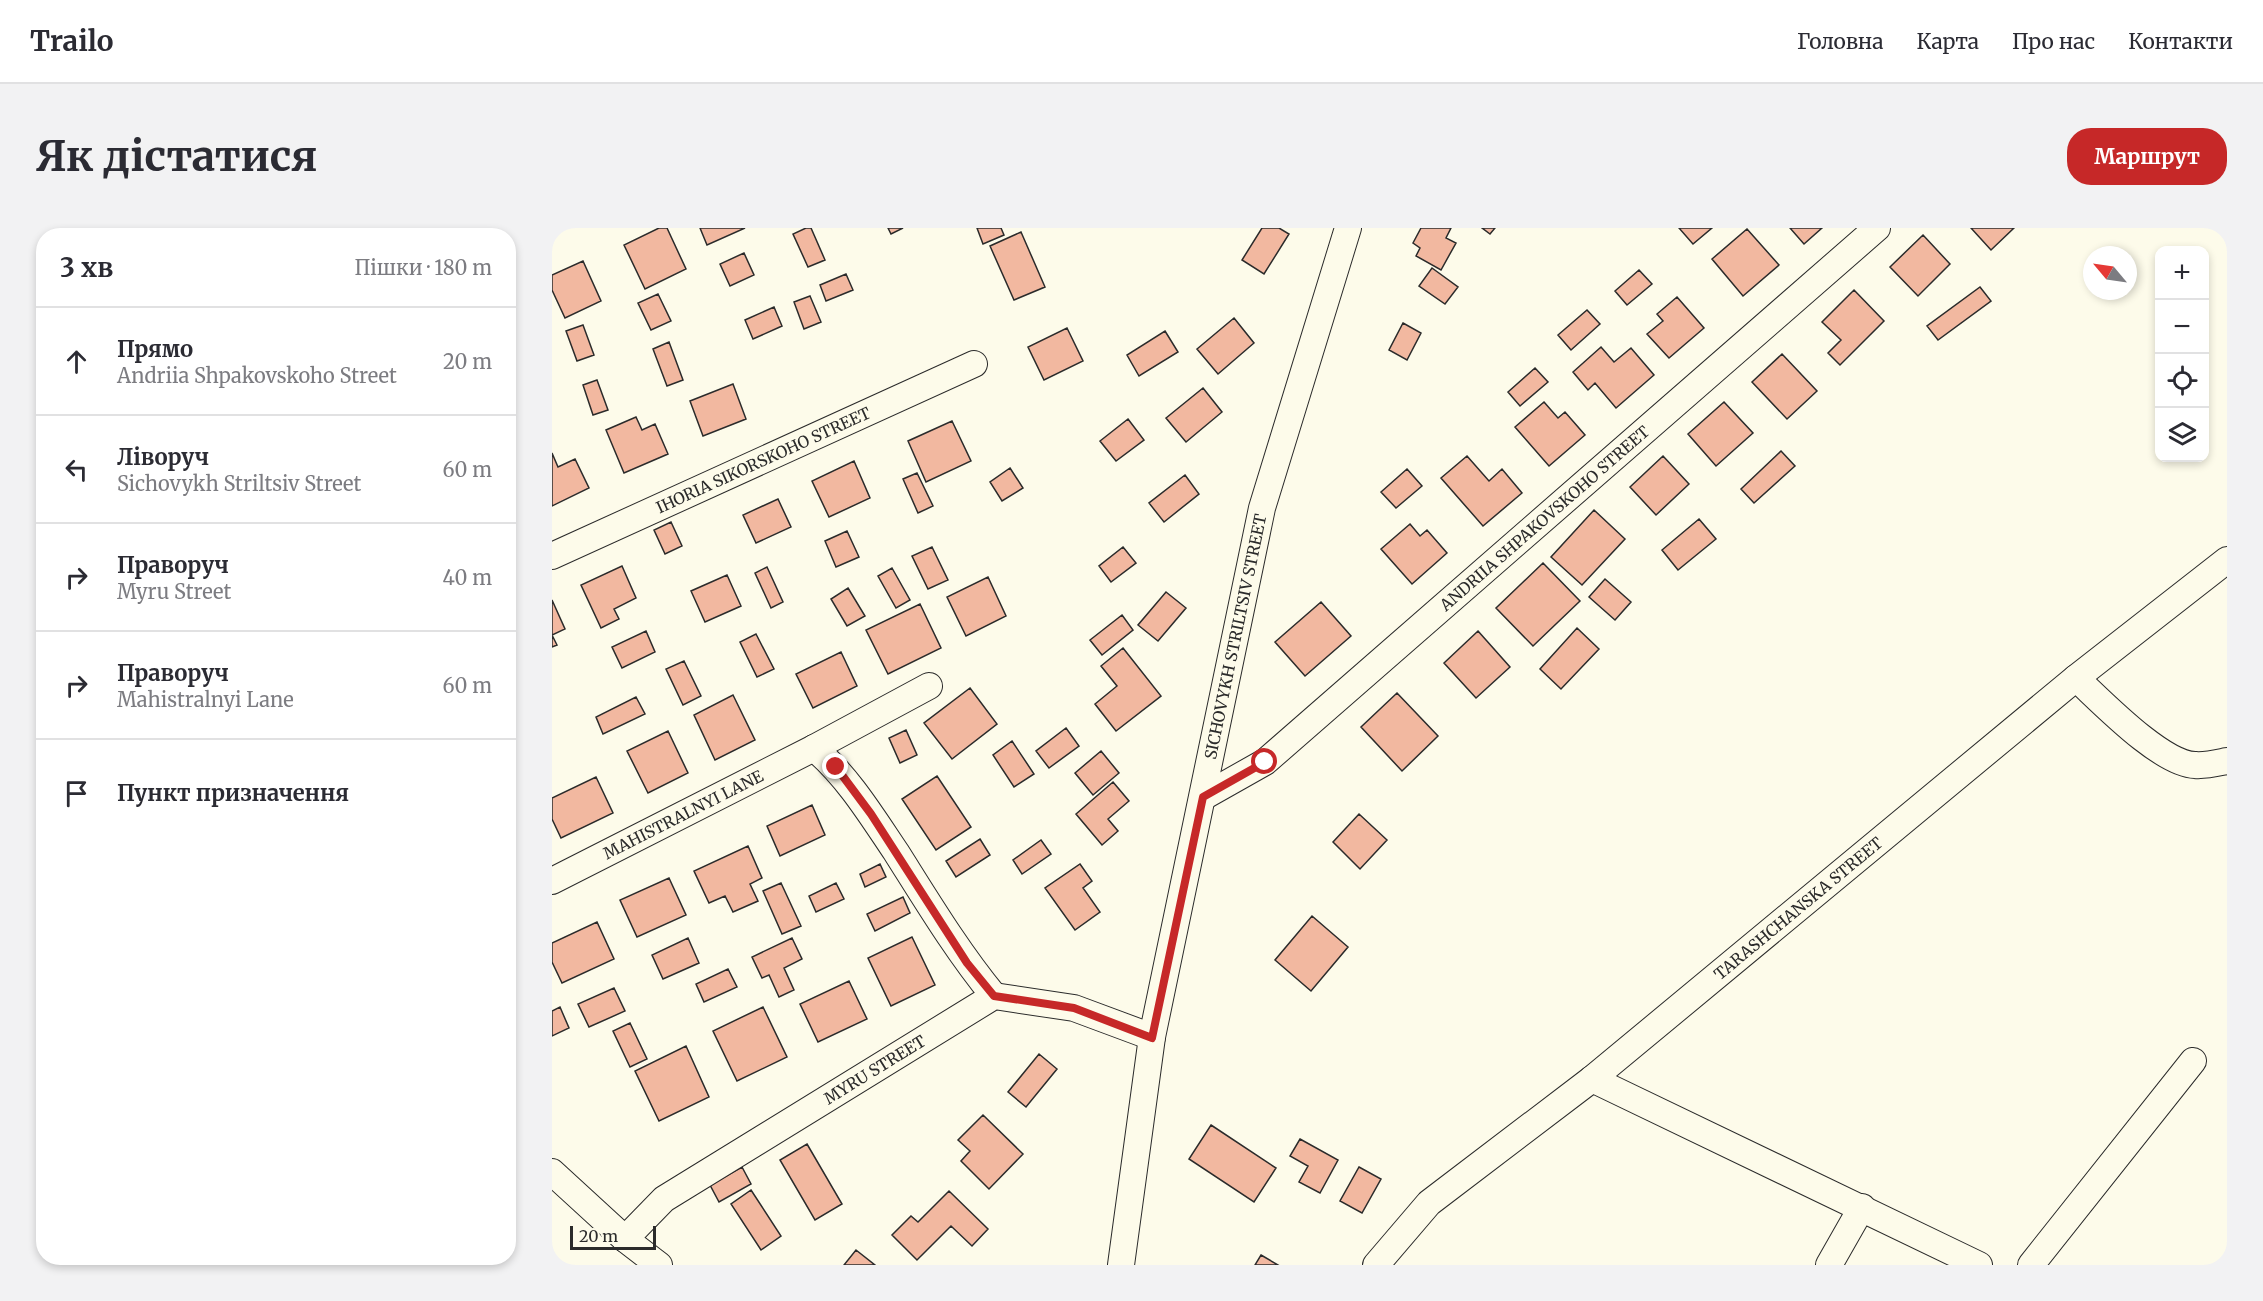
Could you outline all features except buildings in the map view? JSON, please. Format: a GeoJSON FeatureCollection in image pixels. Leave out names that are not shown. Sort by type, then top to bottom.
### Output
{"type":"FeatureCollection","features":[{"type":"Feature","properties":{"kind":"street","name":"SICHOVYKH STRILTSIV STREET"},"geometry":{"type":"LineString","coordinates":[[1121,1265],[1152,1038],[1262,508],[1348,228]]}},
{"type":"Feature","properties":{"kind":"street","name":"ANDRIIA SHPAKOVSKOHO STREET"},"geometry":{"type":"LineString","coordinates":[[1203,797],[1265,762],[1877,228]]}},
{"type":"Feature","properties":{"kind":"street","name":"IHORIA SIKORSKOHO STREET"},"geometry":{"type":"LineString","coordinates":[[552,556],[974,364]]}},
{"type":"Feature","properties":{"kind":"street","name":"TARASHCHANSKA STREET"},"geometry":{"type":"LineString","coordinates":[[1376,1265],[1429,1203],[1592,1078],[2076,678],[2227,560]]}},
{"type":"Feature","properties":{"kind":"street"},"geometry":{"type":"LineString","coordinates":[[2076,678],[2128,725],[2165,754],[2193,765],[2227,761]]}},
{"type":"Feature","properties":{"kind":"street","name":"MAHISTRALNYI LANE"},"geometry":{"type":"LineString","coordinates":[[552,881],[814,748],[929,686]]}},
{"type":"Feature","properties":{"kind":"street"},"geometry":{"type":"LineString","coordinates":[[814,748],[836,767],[871,814],[967,963],[994,996],[1074,1008],[1152,1038]]}},
{"type":"Feature","properties":{"kind":"street","name":"MYRU STREET"},"geometry":{"type":"LineString","coordinates":[[625,1239],[664,1199],[994,996]]}},
{"type":"Feature","properties":{"kind":"street"},"geometry":{"type":"LineString","coordinates":[[2031,1265],[2193,1061]]}},
{"type":"Feature","properties":{"kind":"street"},"geometry":{"type":"LineString","coordinates":[[1592,1078],[1979,1265]]}},
{"type":"Feature","properties":{"kind":"street"},"geometry":{"type":"LineString","coordinates":[[552,1172],[625,1239],[659,1265]]}},
{"type":"Feature","properties":{"kind":"street"},"geometry":{"type":"LineString","coordinates":[[1829,1265],[1862,1207]]}},
{"type":"Feature","properties":{"kind":"route"},"geometry":{"type":"LineString","coordinates":[[836,767],[871,814],[967,963],[994,996],[1074,1008],[1152,1038],[1203,797],[1265,762]]}}]}
